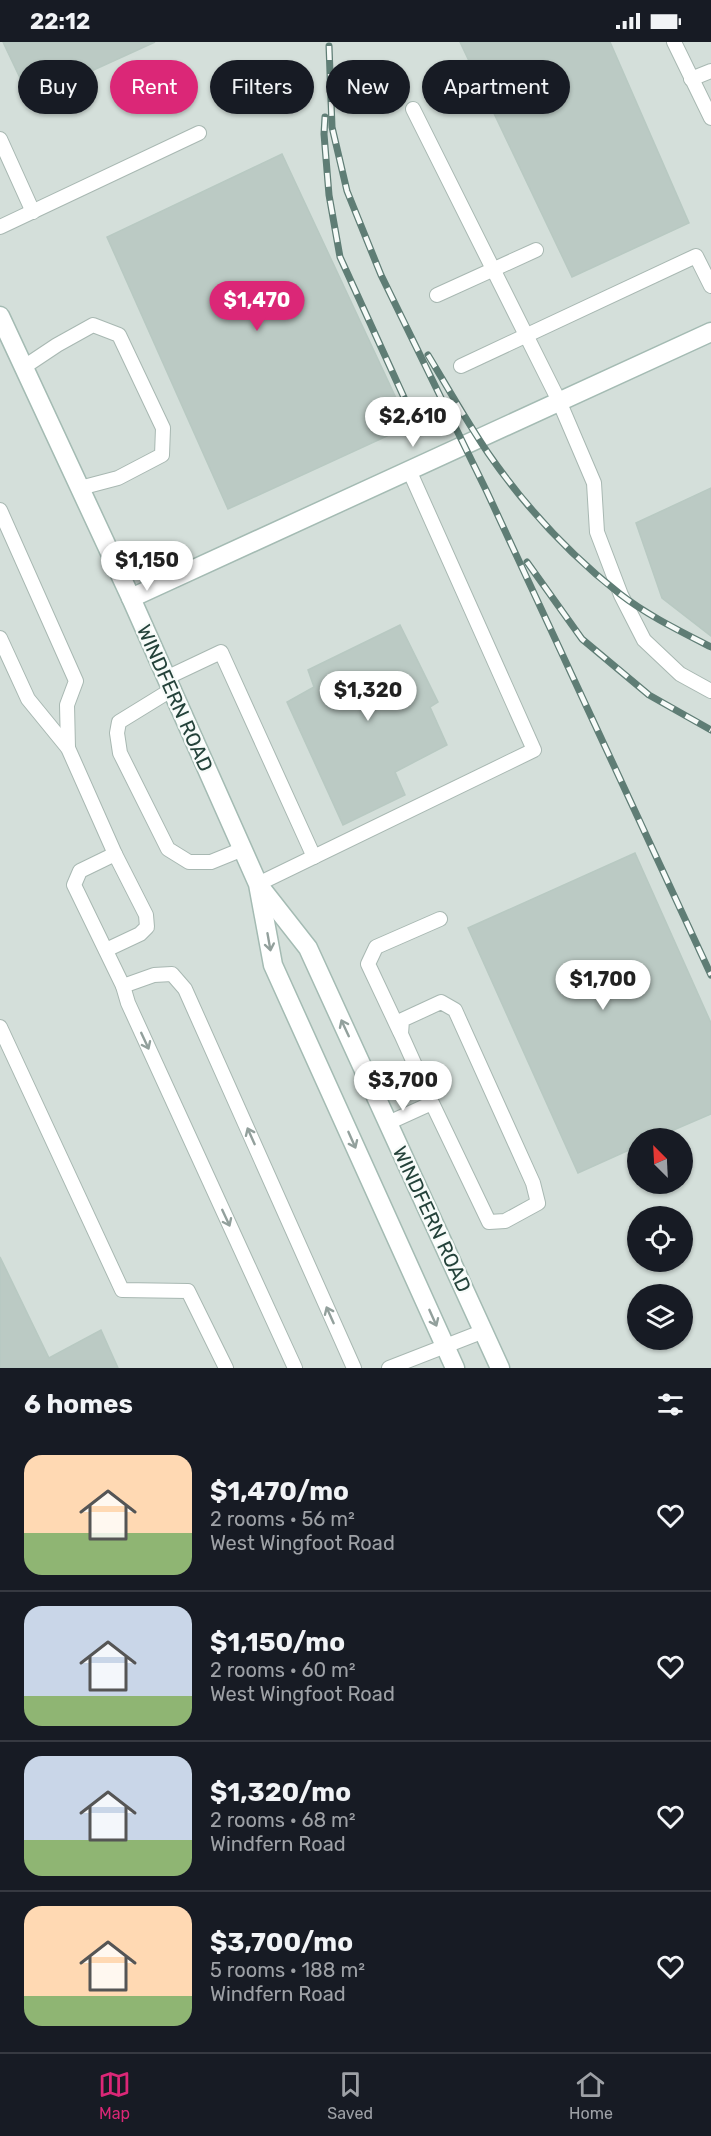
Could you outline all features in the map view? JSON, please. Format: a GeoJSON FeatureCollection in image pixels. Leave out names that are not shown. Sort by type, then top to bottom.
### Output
{"type":"FeatureCollection","features":[{"type":"Feature","properties":{"kind":"street","name":"WINDFERN ROAD"},"geometry":{"type":"LineString","coordinates":[[1,319],[131,598],[243,849],[258,884],[273,964],[455,1368]]}},
{"type":"Feature","properties":{"kind":"street"},"geometry":{"type":"LineString","coordinates":[[131,598],[711,332]]}},
{"type":"Feature","properties":{"kind":"street","name":"WINDFERN ROAD"},"geometry":{"type":"LineString","coordinates":[[258,884],[309,948],[500,1368]]}},
{"type":"Feature","properties":{"kind":"lane"},"geometry":{"type":"LineString","coordinates":[[674,42],[711,118]]}},
{"type":"Feature","properties":{"kind":"lane"},"geometry":{"type":"LineString","coordinates":[[692,80],[711,71]]}},
{"type":"Feature","properties":{"kind":"lane"},"geometry":{"type":"LineString","coordinates":[[413,109],[559,401],[594,483],[597,532],[621,595],[644,640],[680,674],[711,691]]}},
{"type":"Feature","properties":{"kind":"lane"},"geometry":{"type":"LineString","coordinates":[[0,227],[199,133]]}},
{"type":"Feature","properties":{"kind":"lane"},"geometry":{"type":"LineString","coordinates":[[0,139],[33,212]]}},
{"type":"Feature","properties":{"kind":"lane"},"geometry":{"type":"LineString","coordinates":[[437,295],[536,250]]}},
{"type":"Feature","properties":{"kind":"lane"},"geometry":{"type":"LineString","coordinates":[[461,366],[696,256],[711,286]]}},
{"type":"Feature","properties":{"kind":"lane"},"geometry":{"type":"LineString","coordinates":[[24,367],[93,325],[119,335],[163,428],[162,454],[118,478],[80,488]]}},
{"type":"Feature","properties":{"kind":"lane"},"geometry":{"type":"LineString","coordinates":[[258,884],[534,750],[409,470]]}},
{"type":"Feature","properties":{"kind":"lane"},"geometry":{"type":"LineString","coordinates":[[0,510],[76,681],[67,705],[68,748]]}},
{"type":"Feature","properties":{"kind":"lane"},"geometry":{"type":"LineString","coordinates":[[0,638],[28,699],[68,748],[146,915],[147,927],[140,934],[106,950]]}},
{"type":"Feature","properties":{"kind":"lane"},"geometry":{"type":"LineString","coordinates":[[243,849],[211,862],[189,862],[168,849],[120,753],[117,733],[118,722],[169,684],[221,652],[314,857]]}},
{"type":"Feature","properties":{"kind":"lane"},"geometry":{"type":"LineString","coordinates":[[116,854],[80,871],[74,885],[123,986],[128,1003],[295,1368]]}},
{"type":"Feature","properties":{"kind":"lane"},"geometry":{"type":"LineString","coordinates":[[400,1034],[402,1020],[441,1002],[455,1010],[533,1183],[538,1203],[505,1221],[489,1222],[432,1103],[400,1034],[368,964],[376,947],[440,919]]}},
{"type":"Feature","properties":{"kind":"lane"},"geometry":{"type":"LineString","coordinates":[[123,986],[154,975],[172,974],[185,989],[354,1368]]}},
{"type":"Feature","properties":{"kind":"lane"},"geometry":{"type":"LineString","coordinates":[[0,1027],[122,1290],[188,1291],[226,1368]]}},
{"type":"Feature","properties":{"kind":"lane"},"geometry":{"type":"LineString","coordinates":[[388,1123],[432,1103]]}},
{"type":"Feature","properties":{"kind":"lane"},"geometry":{"type":"LineString","coordinates":[[389,1368],[483,1331]]}},
{"type":"Feature","properties":{"kind":"shaded area"},"geometry":{"type":"Polygon","coordinates":[[[0,42],[711,42],[711,1368],[0,1368],[0,42]]]}},
{"type":"Feature","properties":{"kind":"building"},"geometry":{"type":"Polygon","coordinates":[[[3,42],[155,42],[116,60],[110,60],[110,63],[98,68],[98,60],[18,60],[18,74],[3,42]]]}},
{"type":"Feature","properties":{"kind":"building"},"geometry":{"type":"Polygon","coordinates":[[[460,42],[610,42],[689,223],[572,277],[494,114],[570,114],[570,60],[469,60],[460,42]]]}},
{"type":"Feature","properties":{"kind":"building"},"geometry":{"type":"Polygon","coordinates":[[[282,154],[409,426],[228,509],[107,237],[282,154]]]}},
{"type":"Feature","properties":{"kind":"building"},"geometry":{"type":"Polygon","coordinates":[[[711,488],[711,636],[662,598],[636,523],[711,488]]]}},
{"type":"Feature","properties":{"kind":"building"},"geometry":{"type":"Polygon","coordinates":[[[400,625],[438,702],[430,707],[447,745],[395,772],[405,795],[343,825],[287,702],[314,687],[308,670],[400,625]]]}},
{"type":"Feature","properties":{"kind":"building"},"geometry":{"type":"Polygon","coordinates":[[[635,853],[711,1023],[711,1114],[678,1128],[627,1128],[627,1151],[578,1173],[468,928],[635,853]]]}},
{"type":"Feature","properties":{"kind":"building"},"geometry":{"type":"Polygon","coordinates":[[[0,1257],[49,1358],[101,1330],[118,1368],[0,1368],[0,1257]]]}},
{"type":"Feature","properties":{"kind":"railway"},"geometry":{"type":"LineString","coordinates":[[329,46],[332,127],[347,191],[381,275],[487,492],[711,975]]}},
{"type":"Feature","properties":{"kind":"railway"},"geometry":{"type":"LineString","coordinates":[[325,117],[324,134],[329,195],[340,257],[417,426]]}},
{"type":"Feature","properties":{"kind":"railway"},"geometry":{"type":"LineString","coordinates":[[428,355],[488,453],[532,510],[566,546],[630,602],[711,647]]}},
{"type":"Feature","properties":{"kind":"railway"},"geometry":{"type":"LineString","coordinates":[[527,562],[582,639],[649,695],[711,730]]}}]}
